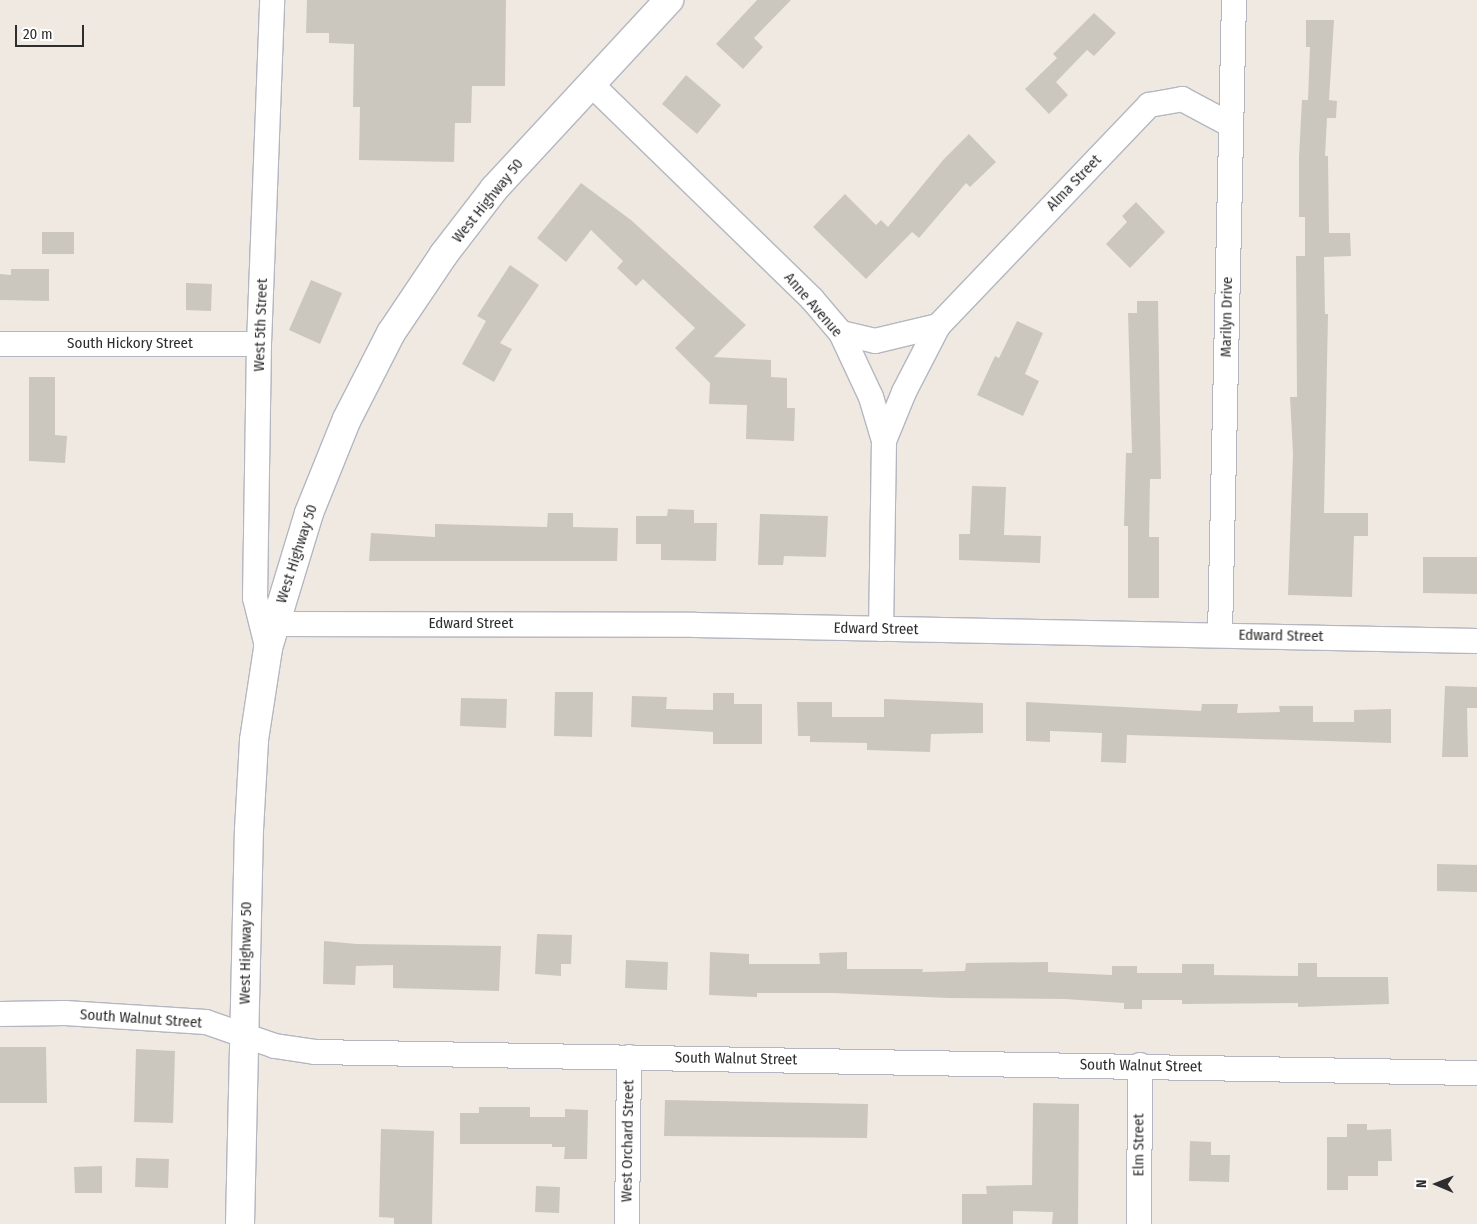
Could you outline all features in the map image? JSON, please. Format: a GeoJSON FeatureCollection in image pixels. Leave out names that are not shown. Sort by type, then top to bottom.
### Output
{"type":"FeatureCollection","features":[{"type":"Feature","properties":{"kind":"main road","name":"West Highway 50"},"geometry":{"type":"LineString","coordinates":[[240,1224],[253,758],[271,636],[316,496],[346,419],[390,333],[494,189],[669,0]]}},
{"type":"Feature","properties":{"kind":"street","name":"West 5th Street"},"geometry":{"type":"LineString","coordinates":[[271,636],[255,598],[259,344],[272,0]]}},
{"type":"Feature","properties":{"kind":"street","name":"Marilyn Drive"},"geometry":{"type":"LineString","coordinates":[[1220,635],[1234,0]]}},
{"type":"Feature","properties":{"kind":"street","name":"Anne Avenue"},"geometry":{"type":"LineString","coordinates":[[591,84],[812,299],[841,333],[871,397],[884,440],[881,629]]}},
{"type":"Feature","properties":{"kind":"street","name":"Alma Street"},"geometry":{"type":"LineString","coordinates":[[884,440],[904,392],[938,326],[1149,105],[1182,99],[1231,125]]}},
{"type":"Feature","properties":{"kind":"street"},"geometry":{"type":"LineString","coordinates":[[841,333],[875,342],[938,326]]}},
{"type":"Feature","properties":{"kind":"street","name":"South Hickory Street"},"geometry":{"type":"LineString","coordinates":[[0,344],[259,344]]}},
{"type":"Feature","properties":{"kind":"street","name":"Edward Street"},"geometry":{"type":"LineString","coordinates":[[271,636],[881,629],[1477,641]]}},
{"type":"Feature","properties":{"kind":"street","name":"South Walnut Street"},"geometry":{"type":"LineString","coordinates":[[0,1014],[169,1018],[206,1022],[275,1046],[315,1052],[1477,1073]]}},
{"type":"Feature","properties":{"kind":"street","name":"West Orchard Street"},"geometry":{"type":"LineString","coordinates":[[627,1224],[629,1057]]}},
{"type":"Feature","properties":{"kind":"street","name":"Elm Street"},"geometry":{"type":"LineString","coordinates":[[1139,1224],[1140,1066]]}},
{"type":"Feature","properties":{"kind":"building"},"geometry":{"type":"Polygon","coordinates":[[[307,0],[506,0],[505,86],[472,86],[471,123],[455,123],[454,162],[359,160],[360,107],[353,107],[354,44],[329,43],[329,33],[306,33],[307,0]]]}},
{"type":"Feature","properties":{"kind":"building"},"geometry":{"type":"Polygon","coordinates":[[[757,0],[791,0],[754,38],[763,47],[743,69],[716,44],[757,0]]]}},
{"type":"Feature","properties":{"kind":"building"},"geometry":{"type":"Polygon","coordinates":[[[1094,13],[1116,33],[1094,56],[1087,50],[1056,82],[1068,95],[1049,114],[1025,89],[1057,58],[1053,54],[1094,13]]]}},
{"type":"Feature","properties":{"kind":"building"},"geometry":{"type":"Polygon","coordinates":[[[1306,20],[1334,20],[1329,100],[1337,101],[1336,118],[1327,118],[1325,156],[1328,156],[1329,233],[1350,233],[1351,256],[1324,257],[1325,314],[1328,314],[1324,513],[1368,513],[1368,536],[1354,536],[1352,597],[1288,595],[1293,454],[1290,397],[1297,397],[1296,256],[1305,256],[1305,217],[1299,217],[1299,157],[1302,100],[1308,100],[1310,47],[1306,47],[1306,20]]]}},
{"type":"Feature","properties":{"kind":"building"},"geometry":{"type":"Polygon","coordinates":[[[686,75],[721,105],[697,134],[662,104],[686,75]]]}},
{"type":"Feature","properties":{"kind":"building"},"geometry":{"type":"Polygon","coordinates":[[[969,134],[996,162],[970,187],[966,183],[919,238],[912,232],[866,279],[813,227],[845,194],[876,225],[881,220],[888,227],[944,159],[969,134]]]}},
{"type":"Feature","properties":{"kind":"building"},"geometry":{"type":"Polygon","coordinates":[[[581,183],[631,220],[746,325],[714,357],[771,360],[771,377],[787,378],[787,408],[795,408],[794,441],[746,439],[747,405],[709,404],[710,383],[675,348],[695,328],[643,279],[636,286],[617,268],[623,261],[591,230],[566,262],[537,238],[581,183]]]}},
{"type":"Feature","properties":{"kind":"building"},"geometry":{"type":"Polygon","coordinates":[[[1136,202],[1165,232],[1130,268],[1106,244],[1127,222],[1122,216],[1136,202]]]}},
{"type":"Feature","properties":{"kind":"building"},"geometry":{"type":"Polygon","coordinates":[[[42,232],[74,232],[74,254],[42,254],[42,232]]]}},
{"type":"Feature","properties":{"kind":"building"},"geometry":{"type":"Polygon","coordinates":[[[510,265],[539,285],[500,343],[512,349],[494,382],[462,364],[486,321],[477,316],[510,265]]]}},
{"type":"Feature","properties":{"kind":"building"},"geometry":{"type":"Polygon","coordinates":[[[11,269],[49,269],[49,301],[0,300],[0,274],[11,275],[11,269]]]}},
{"type":"Feature","properties":{"kind":"building"},"geometry":{"type":"Polygon","coordinates":[[[311,280],[342,293],[320,344],[289,330],[311,280]]]}},
{"type":"Feature","properties":{"kind":"building"},"geometry":{"type":"Polygon","coordinates":[[[186,283],[212,284],[211,311],[186,310],[186,283]]]}},
{"type":"Feature","properties":{"kind":"building"},"geometry":{"type":"Polygon","coordinates":[[[1137,301],[1158,301],[1161,479],[1150,479],[1149,537],[1159,537],[1159,598],[1128,598],[1128,526],[1124,526],[1126,453],[1132,453],[1128,313],[1137,313],[1137,301]]]}},
{"type":"Feature","properties":{"kind":"building"},"geometry":{"type":"Polygon","coordinates":[[[1017,321],[1043,333],[1025,374],[1039,381],[1023,416],[977,395],[995,356],[999,358],[1017,321]]]}},
{"type":"Feature","properties":{"kind":"building"},"geometry":{"type":"Polygon","coordinates":[[[29,377],[55,377],[55,435],[67,436],[65,463],[29,461],[29,377]]]}},
{"type":"Feature","properties":{"kind":"building"},"geometry":{"type":"Polygon","coordinates":[[[972,486],[1006,487],[1004,535],[1041,536],[1040,563],[959,560],[959,534],[970,534],[972,486]]]}},
{"type":"Feature","properties":{"kind":"building"},"geometry":{"type":"Polygon","coordinates":[[[668,509],[694,510],[694,523],[717,523],[716,561],[661,560],[661,544],[636,544],[636,516],[667,516],[668,509]]]}},
{"type":"Feature","properties":{"kind":"building"},"geometry":{"type":"Polygon","coordinates":[[[548,513],[573,513],[573,527],[618,528],[617,561],[369,561],[371,533],[435,537],[435,524],[547,527],[548,513]]]}},
{"type":"Feature","properties":{"kind":"building"},"geometry":{"type":"Polygon","coordinates":[[[760,514],[828,516],[826,557],[784,556],[783,565],[758,565],[760,514]]]}},
{"type":"Feature","properties":{"kind":"building"},"geometry":{"type":"Polygon","coordinates":[[[1423,557],[1477,557],[1477,594],[1423,593],[1423,557]]]}},
{"type":"Feature","properties":{"kind":"building"},"geometry":{"type":"Polygon","coordinates":[[[1445,686],[1477,687],[1477,708],[1467,708],[1468,757],[1442,757],[1445,686]]]}},
{"type":"Feature","properties":{"kind":"building"},"geometry":{"type":"Polygon","coordinates":[[[555,692],[593,692],[592,737],[554,736],[555,692]]]}},
{"type":"Feature","properties":{"kind":"building"},"geometry":{"type":"Polygon","coordinates":[[[713,693],[734,693],[734,704],[762,704],[762,744],[713,744],[713,732],[631,727],[632,696],[667,697],[666,709],[713,710],[713,693]]]}},
{"type":"Feature","properties":{"kind":"building"},"geometry":{"type":"Polygon","coordinates":[[[461,698],[507,699],[506,728],[460,726],[461,698]]]}},
{"type":"Feature","properties":{"kind":"building"},"geometry":{"type":"Polygon","coordinates":[[[884,699],[983,703],[983,733],[931,734],[930,752],[867,750],[867,743],[810,742],[810,736],[798,736],[797,702],[832,702],[832,717],[884,717],[884,699]]]}},
{"type":"Feature","properties":{"kind":"building"},"geometry":{"type":"Polygon","coordinates":[[[1026,702],[1201,711],[1202,704],[1238,704],[1237,713],[1280,712],[1279,706],[1313,706],[1313,722],[1354,722],[1354,710],[1391,709],[1391,743],[1127,735],[1126,763],[1101,762],[1102,733],[1050,731],[1050,742],[1026,741],[1026,702]]]}},
{"type":"Feature","properties":{"kind":"building"},"geometry":{"type":"Polygon","coordinates":[[[1437,864],[1477,865],[1477,892],[1437,891],[1437,864]]]}},
{"type":"Feature","properties":{"kind":"building"},"geometry":{"type":"Polygon","coordinates":[[[537,934],[572,935],[571,964],[561,964],[561,976],[535,974],[537,934]]]}},
{"type":"Feature","properties":{"kind":"building"},"geometry":{"type":"Polygon","coordinates":[[[324,941],[357,944],[501,946],[499,991],[393,988],[393,965],[356,966],[355,985],[323,984],[324,941]]]}},
{"type":"Feature","properties":{"kind":"building"},"geometry":{"type":"Polygon","coordinates":[[[710,952],[749,954],[749,964],[820,964],[819,953],[847,952],[847,969],[923,969],[922,972],[965,971],[966,963],[1048,962],[1048,972],[1112,975],[1112,966],[1137,966],[1137,973],[1182,973],[1182,964],[1214,964],[1214,975],[1298,976],[1298,963],[1317,963],[1317,977],[1388,977],[1389,1004],[1298,1007],[1298,1003],[1182,1004],[1182,1000],[1142,1000],[1142,1009],[1124,1009],[1124,1003],[1065,999],[949,998],[833,993],[757,993],[757,997],[709,995],[710,952]]]}},
{"type":"Feature","properties":{"kind":"building"},"geometry":{"type":"Polygon","coordinates":[[[626,960],[668,962],[667,990],[625,988],[626,960]]]}},
{"type":"Feature","properties":{"kind":"building"},"geometry":{"type":"Polygon","coordinates":[[[0,1047],[46,1047],[47,1103],[0,1103],[0,1047]]]}},
{"type":"Feature","properties":{"kind":"building"},"geometry":{"type":"Polygon","coordinates":[[[136,1049],[175,1051],[173,1123],[134,1122],[136,1049]]]}},
{"type":"Feature","properties":{"kind":"building"},"geometry":{"type":"Polygon","coordinates":[[[665,1100],[868,1104],[867,1138],[664,1136],[665,1100]]]}},
{"type":"Feature","properties":{"kind":"building"},"geometry":{"type":"Polygon","coordinates":[[[1033,1103],[1079,1104],[1078,1224],[1052,1224],[1053,1212],[1013,1211],[1013,1224],[962,1224],[962,1194],[987,1194],[986,1186],[1032,1185],[1033,1103]]]}},
{"type":"Feature","properties":{"kind":"building"},"geometry":{"type":"Polygon","coordinates":[[[479,1107],[530,1107],[530,1117],[565,1117],[565,1109],[588,1110],[587,1159],[564,1159],[565,1147],[552,1147],[552,1144],[460,1144],[460,1113],[479,1113],[479,1107]]]}},
{"type":"Feature","properties":{"kind":"building"},"geometry":{"type":"Polygon","coordinates":[[[1347,1124],[1367,1124],[1367,1130],[1391,1129],[1392,1161],[1378,1161],[1378,1176],[1348,1176],[1348,1190],[1327,1190],[1327,1137],[1347,1137],[1347,1124]]]}},
{"type":"Feature","properties":{"kind":"building"},"geometry":{"type":"Polygon","coordinates":[[[381,1129],[434,1131],[432,1224],[394,1224],[394,1218],[379,1217],[381,1129]]]}},
{"type":"Feature","properties":{"kind":"building"},"geometry":{"type":"Polygon","coordinates":[[[1190,1141],[1211,1142],[1211,1155],[1230,1155],[1229,1182],[1189,1181],[1190,1141]]]}},
{"type":"Feature","properties":{"kind":"building"},"geometry":{"type":"Polygon","coordinates":[[[136,1158],[169,1159],[168,1188],[135,1187],[136,1158]]]}},
{"type":"Feature","properties":{"kind":"building"},"geometry":{"type":"Polygon","coordinates":[[[102,1166],[102,1193],[75,1193],[74,1167],[102,1166]]]}},
{"type":"Feature","properties":{"kind":"building"},"geometry":{"type":"Polygon","coordinates":[[[536,1186],[560,1187],[559,1213],[535,1212],[536,1186]]]}}]}
